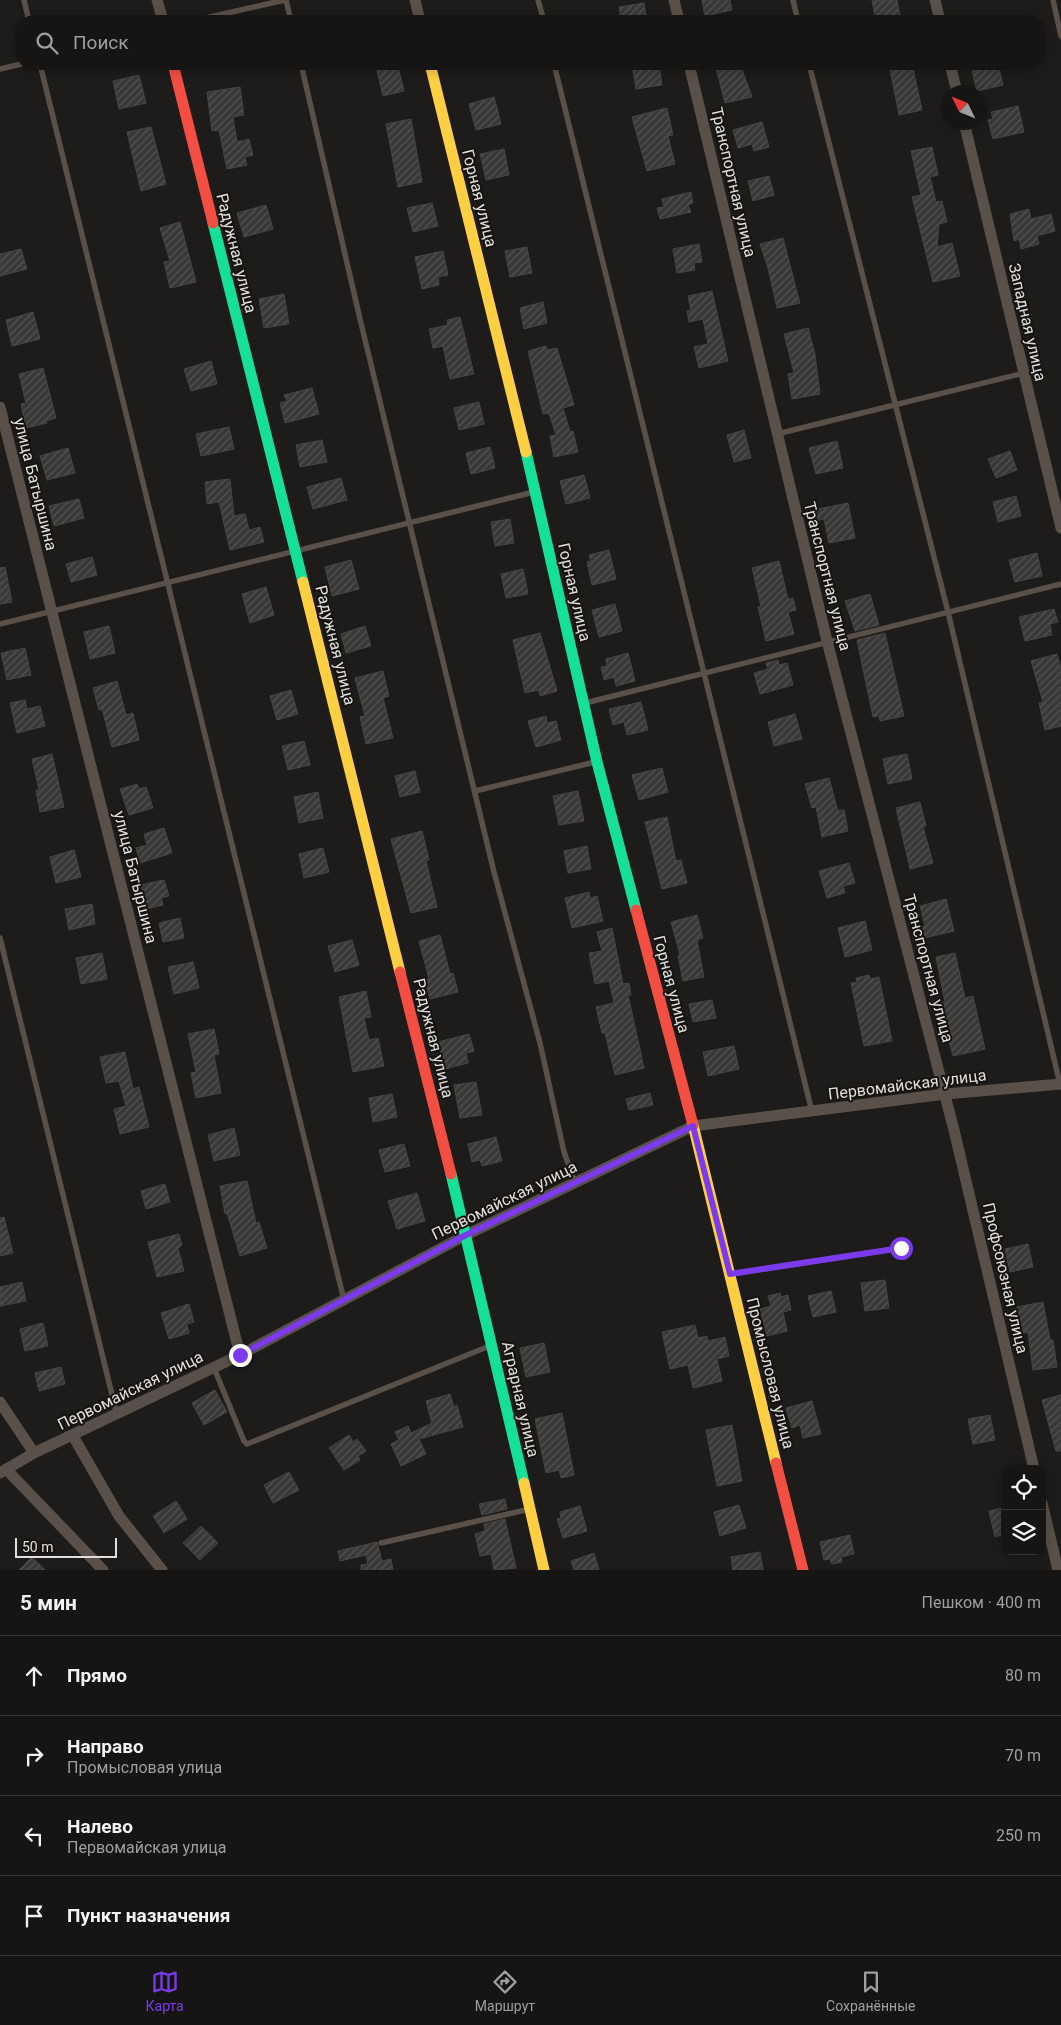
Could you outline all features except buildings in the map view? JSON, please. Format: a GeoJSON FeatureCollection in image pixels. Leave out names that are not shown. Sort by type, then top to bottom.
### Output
{"type":"FeatureCollection","features":[{"type":"Feature","properties":{"kind":"street"},"geometry":{"type":"LineString","coordinates":[[157,0],[161,15]]}},
{"type":"Feature","properties":{"kind":"street"},"geometry":{"type":"LineString","coordinates":[[414,0],[418,15]]}},
{"type":"Feature","properties":{"kind":"street"},"geometry":{"type":"LineString","coordinates":[[674,0],[678,15]]}},
{"type":"Feature","properties":{"kind":"street"},"geometry":{"type":"LineString","coordinates":[[935,0],[939,15]]}},
{"type":"Feature","properties":{"kind":"street","name":"Радужная улица"},"geometry":{"type":"LineString","coordinates":[[175,70],[466,1235]]}},
{"type":"Feature","properties":{"kind":"street","name":"Горная улица"},"geometry":{"type":"LineString","coordinates":[[431,70],[536,492],[597,762],[693,1126]]}},
{"type":"Feature","properties":{"kind":"street","name":"Транспортная улица"},"geometry":{"type":"LineString","coordinates":[[690,70],[827,641],[944,1094]]}},
{"type":"Feature","properties":{"kind":"street"},"geometry":{"type":"LineString","coordinates":[[952,70],[955,85]]}},
{"type":"Feature","properties":{"kind":"street","name":"Западная улица"},"geometry":{"type":"LineString","coordinates":[[966,130],[1061,528]]}},
{"type":"Feature","properties":{"kind":"street","name":"улица Батыршина"},"geometry":{"type":"LineString","coordinates":[[0,407],[240,1355]]}},
{"type":"Feature","properties":{"kind":"street","name":"Первомайская улица"},"geometry":{"type":"LineString","coordinates":[[3,1471],[34,1453],[240,1355],[466,1235],[693,1126],[944,1094],[1060,1084]]}},
{"type":"Feature","properties":{"kind":"street","name":"Профсоюзная улица"},"geometry":{"type":"LineString","coordinates":[[944,1094],[1033,1465]]}},
{"type":"Feature","properties":{"kind":"street","name":"Промысловая улица"},"geometry":{"type":"LineString","coordinates":[[693,1126],[803,1570]]}},
{"type":"Feature","properties":{"kind":"street","name":"Аграрная улица"},"geometry":{"type":"LineString","coordinates":[[466,1235],[544,1570]]}},
{"type":"Feature","properties":{"kind":"street"},"geometry":{"type":"LineString","coordinates":[[0,1402],[34,1453]]}},
{"type":"Feature","properties":{"kind":"street"},"geometry":{"type":"LineString","coordinates":[[73,1436],[119,1516],[149,1557],[162,1570]]}},
{"type":"Feature","properties":{"kind":"street"},"geometry":{"type":"LineString","coordinates":[[3,1471],[103,1570]]}},
{"type":"Feature","properties":{"kind":"street"},"geometry":{"type":"LineString","coordinates":[[1044,1510],[1058,1570]]}},
{"type":"Feature","properties":{"kind":"lane"},"geometry":{"type":"LineString","coordinates":[[24,0],[28,15]]}},
{"type":"Feature","properties":{"kind":"lane"},"geometry":{"type":"LineString","coordinates":[[219,15],[286,0],[290,15]]}},
{"type":"Feature","properties":{"kind":"lane"},"geometry":{"type":"LineString","coordinates":[[538,0],[542,15]]}},
{"type":"Feature","properties":{"kind":"lane"},"geometry":{"type":"LineString","coordinates":[[793,0],[797,15]]}},
{"type":"Feature","properties":{"kind":"lane"},"geometry":{"type":"LineString","coordinates":[[1052,0],[1061,36]]}},
{"type":"Feature","properties":{"kind":"lane"},"geometry":{"type":"LineString","coordinates":[[0,69],[15,65]]}},
{"type":"Feature","properties":{"kind":"lane"},"geometry":{"type":"LineString","coordinates":[[41,70],[166,584],[233,844],[280,1045],[307,1146],[344,1300]]}},
{"type":"Feature","properties":{"kind":"lane"},"geometry":{"type":"LineString","coordinates":[[302,70],[494,872],[540,1043],[564,1152],[575,1183]]}},
{"type":"Feature","properties":{"kind":"lane"},"geometry":{"type":"LineString","coordinates":[[555,70],[812,1112]]}},
{"type":"Feature","properties":{"kind":"lane"},"geometry":{"type":"LineString","coordinates":[[811,70],[870,307],[897,404],[912,476],[948,612],[1060,1084]]}},
{"type":"Feature","properties":{"kind":"lane"},"geometry":{"type":"LineString","coordinates":[[777,434],[1024,372]]}},
{"type":"Feature","properties":{"kind":"lane"},"geometry":{"type":"LineString","coordinates":[[0,624],[536,492]]}},
{"type":"Feature","properties":{"kind":"lane"},"geometry":{"type":"LineString","coordinates":[[584,704],[827,641],[1061,584]]}},
{"type":"Feature","properties":{"kind":"lane"},"geometry":{"type":"LineString","coordinates":[[475,791],[597,762]]}},
{"type":"Feature","properties":{"kind":"lane"},"geometry":{"type":"LineString","coordinates":[[0,938],[117,1414]]}},
{"type":"Feature","properties":{"kind":"lane"},"geometry":{"type":"LineString","coordinates":[[730,1274],[901,1248]]}},
{"type":"Feature","properties":{"kind":"lane"},"geometry":{"type":"LineString","coordinates":[[214,1368],[244,1441],[247,1444],[492,1345]]}},
{"type":"Feature","properties":{"kind":"lane"},"geometry":{"type":"LineString","coordinates":[[381,1543],[530,1509]]}},
{"type":"Feature","properties":{"kind":"traffic: fast"},"geometry":{"type":"LineString","coordinates":[[213,223],[303,582]]}},
{"type":"Feature","properties":{"kind":"traffic: fast"},"geometry":{"type":"LineString","coordinates":[[526,452],[597,762],[636,910]]}},
{"type":"Feature","properties":{"kind":"traffic: fast"},"geometry":{"type":"LineString","coordinates":[[451,1174],[524,1483]]}},
{"type":"Feature","properties":{"kind":"traffic: slow"},"geometry":{"type":"LineString","coordinates":[[431,70],[526,452]]}},
{"type":"Feature","properties":{"kind":"traffic: slow"},"geometry":{"type":"LineString","coordinates":[[303,582],[400,972]]}},
{"type":"Feature","properties":{"kind":"traffic: slow"},"geometry":{"type":"LineString","coordinates":[[693,1125],[776,1463]]}},
{"type":"Feature","properties":{"kind":"traffic: slow"},"geometry":{"type":"LineString","coordinates":[[524,1483],[544,1570]]}},
{"type":"Feature","properties":{"kind":"traffic: jam"},"geometry":{"type":"LineString","coordinates":[[175,70],[213,223]]}},
{"type":"Feature","properties":{"kind":"traffic: jam"},"geometry":{"type":"LineString","coordinates":[[636,910],[693,1125]]}},
{"type":"Feature","properties":{"kind":"traffic: jam"},"geometry":{"type":"LineString","coordinates":[[400,972],[451,1174]]}},
{"type":"Feature","properties":{"kind":"traffic: jam"},"geometry":{"type":"LineString","coordinates":[[776,1463],[803,1570]]}},
{"type":"Feature","properties":{"kind":"route"},"geometry":{"type":"LineString","coordinates":[[240,1355],[466,1235],[693,1126],[730,1274],[901,1248]]}}]}
